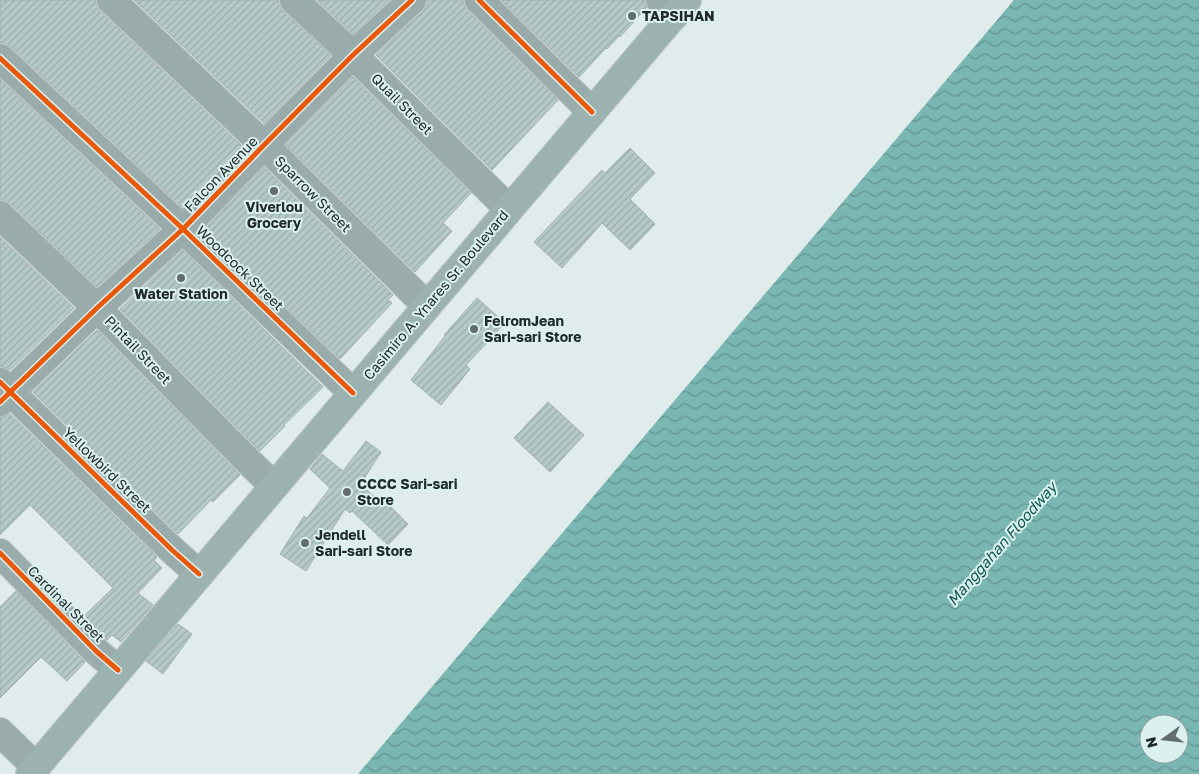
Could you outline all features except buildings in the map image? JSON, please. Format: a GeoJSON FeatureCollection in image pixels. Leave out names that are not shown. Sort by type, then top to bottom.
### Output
{"type":"FeatureCollection","features":[{"type":"Feature","properties":{"kind":"main road","name":"Casimiro A. Ynares Sr. Boulevard"},"geometry":{"type":"LineString","coordinates":[[33,771],[592,112],[674,5]]}},
{"type":"Feature","properties":{"kind":"street","name":"Sparrow Street"},"geometry":{"type":"LineString","coordinates":[[111,0],[264,145],[427,306]]}},
{"type":"Feature","properties":{"kind":"street","name":"Quail Street"},"geometry":{"type":"LineString","coordinates":[[294,0],[353,55],[510,209]]}},
{"type":"Feature","properties":{"kind":"street","name":"Falcon Avenue"},"geometry":{"type":"LineString","coordinates":[[3,392],[183,229],[353,55],[412,0]]}},
{"type":"Feature","properties":{"kind":"street"},"geometry":{"type":"LineString","coordinates":[[480,0],[592,112]]}},
{"type":"Feature","properties":{"kind":"street","name":"Woodcock Street"},"geometry":{"type":"LineString","coordinates":[[0,58],[183,229],[353,393]]}},
{"type":"Feature","properties":{"kind":"street","name":"Pintail Street"},"geometry":{"type":"LineString","coordinates":[[0,215],[97,308],[274,486]]}},
{"type":"Feature","properties":{"kind":"street","name":"Yellowbird Street"},"geometry":{"type":"LineString","coordinates":[[3,392],[199,574]]}},
{"type":"Feature","properties":{"kind":"street","name":"Cardinal Street"},"geometry":{"type":"LineString","coordinates":[[0,554],[96,651],[118,670]]}},
{"type":"Feature","properties":{"kind":"street"},"geometry":{"type":"LineString","coordinates":[[0,732],[33,771]]}},
{"type":"Feature","properties":{"kind":"water","name":"Manggahan Floodway"},"geometry":{"type":"Polygon","coordinates":[[[1014,0],[1199,0],[1199,774],[358,774],[1014,0]]]}},
{"type":"Feature","properties":{"kind":"cycle path"},"geometry":{"type":"LineString","coordinates":[[0,402],[97,308],[183,229],[353,55],[412,0]]}},
{"type":"Feature","properties":{"kind":"cycle path"},"geometry":{"type":"LineString","coordinates":[[479,0],[592,112]]}},
{"type":"Feature","properties":{"kind":"cycle path"},"geometry":{"type":"LineString","coordinates":[[0,58],[183,229],[353,393]]}},
{"type":"Feature","properties":{"kind":"cycle path"},"geometry":{"type":"LineString","coordinates":[[0,382],[199,574]]}},
{"type":"Feature","properties":{"kind":"cycle path"},"geometry":{"type":"LineString","coordinates":[[0,553],[96,651],[118,670]]}},
{"type":"Feature","properties":{"kind":"place","name":"TAPSIHAN"},"geometry":{"type":"Point","coordinates":[632,16]}},
{"type":"Feature","properties":{"kind":"place","name":"Viverlou Grocery"},"geometry":{"type":"Point","coordinates":[274,191]}},
{"type":"Feature","properties":{"kind":"place","name":"Water Station"},"geometry":{"type":"Point","coordinates":[181,278]}},
{"type":"Feature","properties":{"kind":"place","name":"FelromJean Sari-sari Store"},"geometry":{"type":"Point","coordinates":[474,329]}},
{"type":"Feature","properties":{"kind":"place","name":"CCCC Sari-sari Store"},"geometry":{"type":"Point","coordinates":[347,492]}},
{"type":"Feature","properties":{"kind":"place","name":"Jendell Sari-sari Store"},"geometry":{"type":"Point","coordinates":[305,543]}}]}
